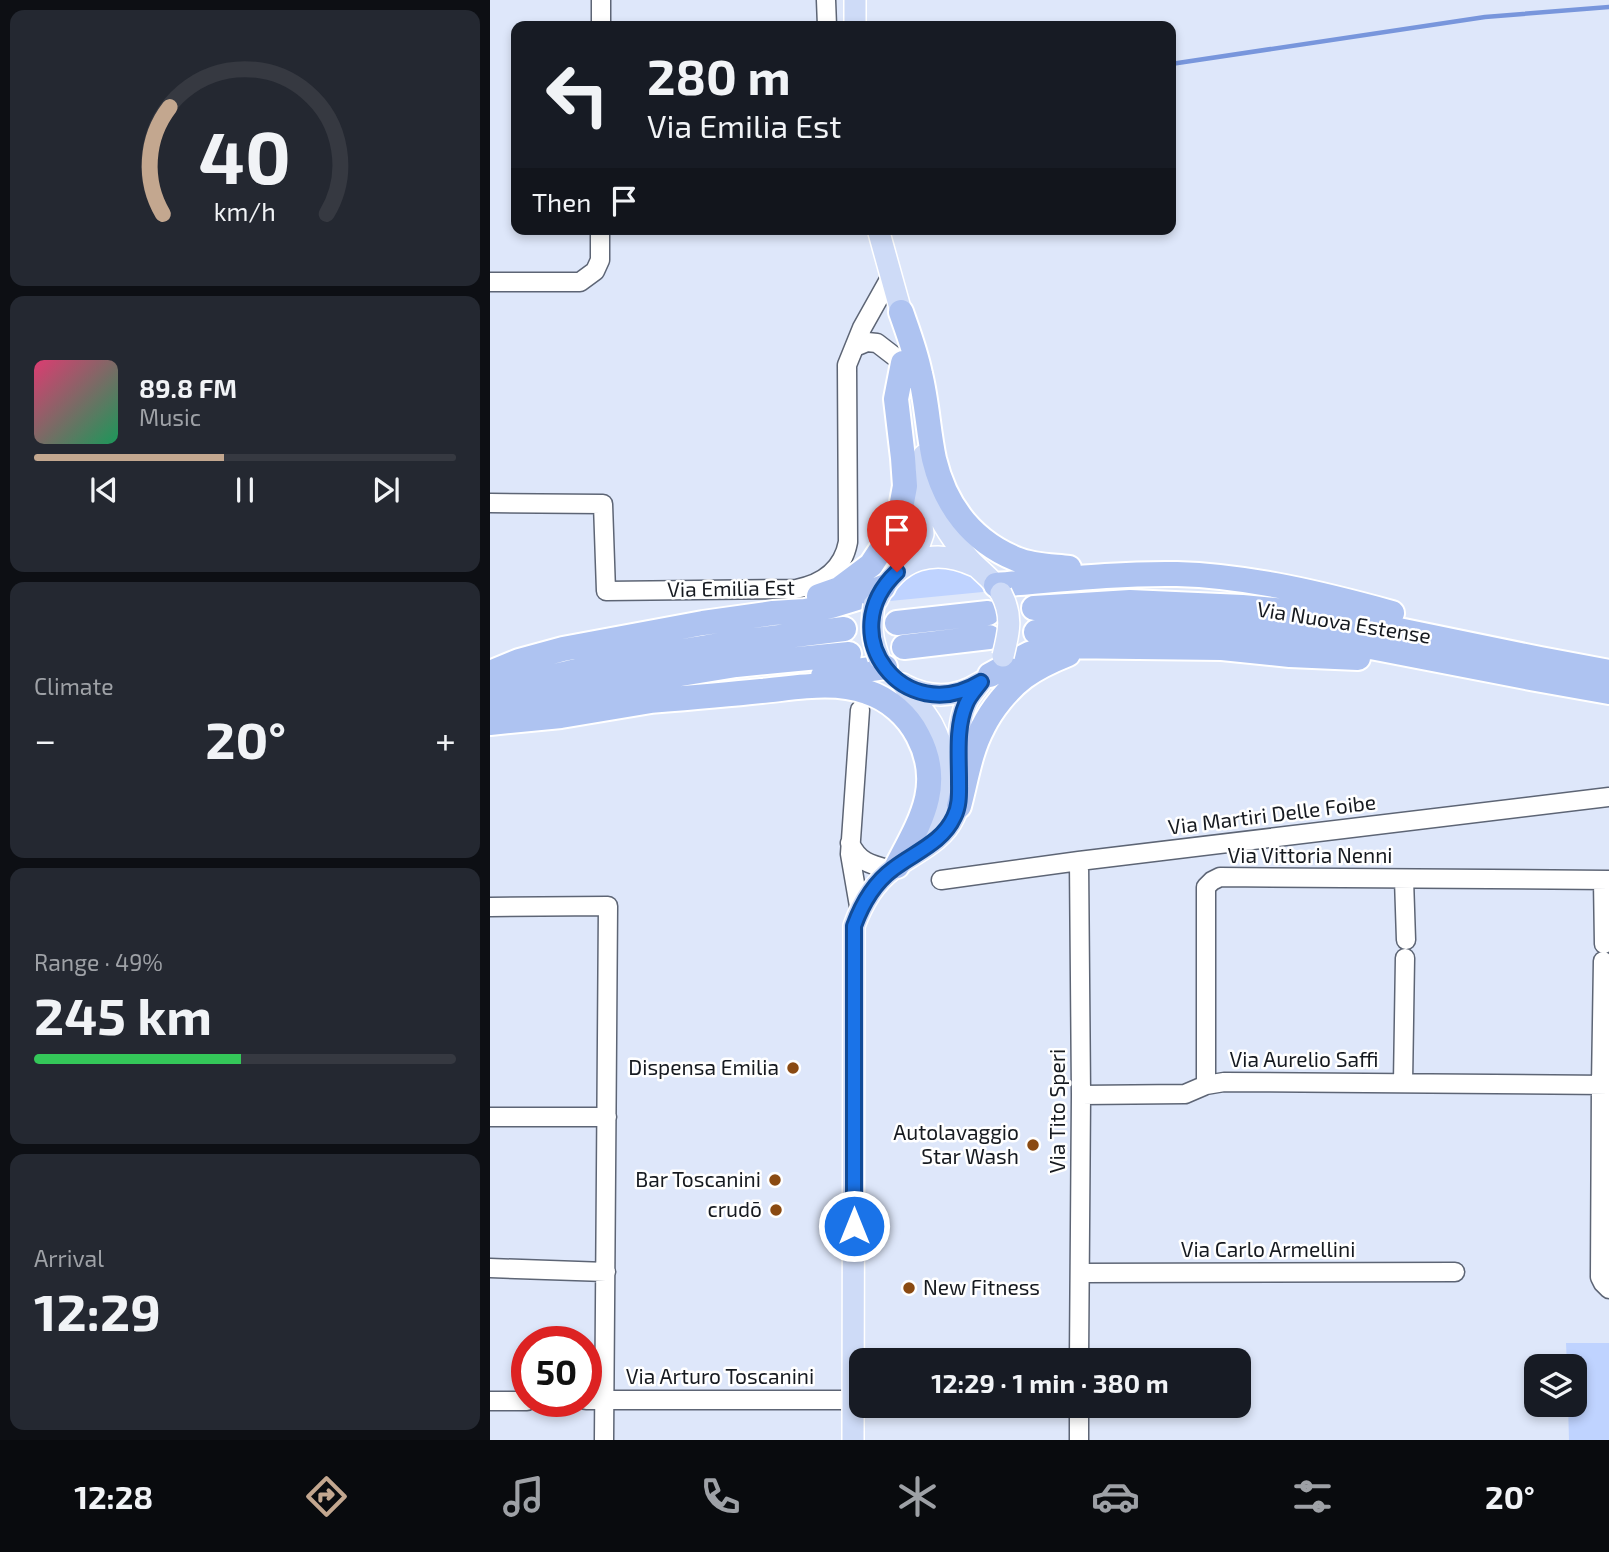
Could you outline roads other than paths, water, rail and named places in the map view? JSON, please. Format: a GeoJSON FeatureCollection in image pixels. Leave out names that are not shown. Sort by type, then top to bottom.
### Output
{"type":"FeatureCollection","features":[{"type":"Feature","properties":{"kind":"highway"},"geometry":{"type":"LineString","coordinates":[[901,312],[920,373],[940,482],[963,521],[983,540],[1017,560],[1037,565],[1126,574],[1180,574],[1230,579],[1326,595],[1436,625],[1538,669]]}},
{"type":"Feature","properties":{"kind":"highway"},"geometry":{"type":"LineString","coordinates":[[772,613],[839,589],[872,565],[894,530],[905,486],[896,399],[903,363]]}},
{"type":"Feature","properties":{"kind":"highway"},"geometry":{"type":"LineString","coordinates":[[904,647],[993,634],[1126,574]]}},
{"type":"Feature","properties":{"kind":"highway"},"geometry":{"type":"LineString","coordinates":[[490,673],[519,661],[563,649],[704,623],[805,611],[858,598],[879,596]]}},
{"type":"Feature","properties":{"kind":"highway","name":"Via Nuova Estense"},"geometry":{"type":"LineString","coordinates":[[1035,620],[1240,628],[1538,669],[1609,671]]}},
{"type":"Feature","properties":{"kind":"highway"},"geometry":{"type":"LineString","coordinates":[[897,623],[993,634],[1029,654],[1042,649],[1070,646],[1222,649],[1538,669]]}},
{"type":"Feature","properties":{"kind":"highway"},"geometry":{"type":"LineString","coordinates":[[490,691],[611,663],[844,628]]}},
{"type":"Feature","properties":{"kind":"highway"},"geometry":{"type":"LineString","coordinates":[[490,682],[533,664],[616,640]]}},
{"type":"Feature","properties":{"kind":"highway"},"geometry":{"type":"LineString","coordinates":[[959,806],[982,728],[1010,691],[1025,676],[1051,662],[1103,647]]}},
{"type":"Feature","properties":{"kind":"highway"},"geometry":{"type":"LineString","coordinates":[[490,712],[614,685],[736,665],[849,654]]}},
{"type":"Feature","properties":{"kind":"highway"},"geometry":{"type":"LineString","coordinates":[[490,723],[561,716],[882,663]]}},
{"type":"Feature","properties":{"kind":"highway","name":"Via Nuova Estense"},"geometry":{"type":"LineString","coordinates":[[1538,669],[1609,692]]}},
{"type":"Feature","properties":{"kind":"highway"},"geometry":{"type":"LineString","coordinates":[[649,701],[813,686],[866,691],[885,700],[914,728],[926,751],[930,779],[925,809],[894,868]]}},
{"type":"Feature","properties":{"kind":"main road"},"geometry":{"type":"LineString","coordinates":[[855,0],[855,21]]}},
{"type":"Feature","properties":{"kind":"main road"},"geometry":{"type":"LineString","coordinates":[[880,235],[914,369],[929,489],[937,512],[976,567]]}},
{"type":"Feature","properties":{"kind":"main road"},"geometry":{"type":"LineString","coordinates":[[889,272],[903,363],[923,534],[909,564]]}},
{"type":"Feature","properties":{"kind":"main road"},"geometry":{"type":"LineString","coordinates":[[853,1348],[854,926],[874,887],[923,835],[936,816],[942,799],[944,777],[944,757],[931,721],[903,684],[882,663],[873,641],[871,624],[879,596],[897,572],[909,564],[929,557],[960,559],[987,575],[993,634],[961,720],[959,806],[947,830],[939,838],[894,868]]}},
{"type":"Feature","properties":{"kind":"main road"},"geometry":{"type":"LineString","coordinates":[[903,684],[925,694],[946,695],[961,692],[993,634]]}},
{"type":"Feature","properties":{"kind":"main road"},"geometry":{"type":"LineString","coordinates":[[853,1418],[853,1440]]}},
{"type":"Feature","properties":{"kind":"street"},"geometry":{"type":"LineString","coordinates":[[601,0],[601,21]]}},
{"type":"Feature","properties":{"kind":"street"},"geometry":{"type":"LineString","coordinates":[[826,0],[827,21]]}},
{"type":"Feature","properties":{"kind":"street"},"geometry":{"type":"LineString","coordinates":[[490,282],[580,282],[594,271],[600,260],[600,235]]}},
{"type":"Feature","properties":{"kind":"street"},"geometry":{"type":"LineString","coordinates":[[855,347],[889,272]]}},
{"type":"Feature","properties":{"kind":"street"},"geometry":{"type":"LineString","coordinates":[[855,347],[867,342],[877,343],[903,363]]}},
{"type":"Feature","properties":{"kind":"street","name":"Via Emilia Est"},"geometry":{"type":"LineString","coordinates":[[490,503],[603,504],[606,591],[796,589],[817,584],[841,564],[848,542],[847,365],[855,347]]}},
{"type":"Feature","properties":{"kind":"street"},"geometry":{"type":"LineString","coordinates":[[859,912],[850,843],[860,710]]}},
{"type":"Feature","properties":{"kind":"street","name":"Via Martiri Delle Foibe"},"geometry":{"type":"LineString","coordinates":[[941,880],[1609,797]]}},
{"type":"Feature","properties":{"kind":"street"},"geometry":{"type":"LineString","coordinates":[[850,843],[861,859],[877,866],[894,868]]}},
{"type":"Feature","properties":{"kind":"street","name":"Via Tito Speri"},"geometry":{"type":"LineString","coordinates":[[1079,862],[1079,1348]]}},
{"type":"Feature","properties":{"kind":"street","name":"Via Vittoria Nenni"},"geometry":{"type":"LineString","coordinates":[[1206,1085],[1206,887],[1220,877],[1606,880],[1603,953],[1605,1085]]}},
{"type":"Feature","properties":{"kind":"street","name":"Via Vittoria Nenni"},"geometry":{"type":"LineString","coordinates":[[1404,879],[1406,949]]}},
{"type":"Feature","properties":{"kind":"street"},"geometry":{"type":"LineString","coordinates":[[490,908],[608,906],[606,1272],[601,1326]]}},
{"type":"Feature","properties":{"kind":"street","name":"Via Aurelio Saffi"},"geometry":{"type":"LineString","coordinates":[[1403,1083],[1406,949]]}},
{"type":"Feature","properties":{"kind":"street","name":"Via Aurelio Saffi"},"geometry":{"type":"LineString","coordinates":[[1081,1095],[1185,1094],[1206,1085],[1224,1082],[1605,1085]]}},
{"type":"Feature","properties":{"kind":"street"},"geometry":{"type":"LineString","coordinates":[[1605,1085],[1601,1277],[1609,1289]]}},
{"type":"Feature","properties":{"kind":"street"},"geometry":{"type":"LineString","coordinates":[[490,1117],[607,1117]]}},
{"type":"Feature","properties":{"kind":"street"},"geometry":{"type":"LineString","coordinates":[[490,1268],[606,1272]]}},
{"type":"Feature","properties":{"kind":"street","name":"Via Carlo Armellini"},"geometry":{"type":"LineString","coordinates":[[1080,1273],[1455,1272]]}},
{"type":"Feature","properties":{"kind":"street","name":"Via Arturo Toscanini"},"geometry":{"type":"LineString","coordinates":[[602,1400],[849,1399]]}},
{"type":"Feature","properties":{"kind":"street"},"geometry":{"type":"LineString","coordinates":[[490,1401],[511,1401]]}},
{"type":"Feature","properties":{"kind":"street"},"geometry":{"type":"LineString","coordinates":[[599,1417],[604,1440]]}},
{"type":"Feature","properties":{"kind":"street"},"geometry":{"type":"LineString","coordinates":[[1079,1418],[1079,1440]]}},
{"type":"Feature","properties":{"kind":"waterway"},"geometry":{"type":"LineString","coordinates":[[1176,63],[1485,17],[1609,7]]}},
{"type":"Feature","properties":{"kind":"place","name":"Dispensa Emilia"},"geometry":{"type":"Point","coordinates":[793,1068]}},
{"type":"Feature","properties":{"kind":"place","name":"Autolavaggio Star Wash"},"geometry":{"type":"Point","coordinates":[1033,1145]}},
{"type":"Feature","properties":{"kind":"place","name":"Bar Toscanini"},"geometry":{"type":"Point","coordinates":[775,1180]}},
{"type":"Feature","properties":{"kind":"place","name":"crudō"},"geometry":{"type":"Point","coordinates":[776,1210]}},
{"type":"Feature","properties":{"kind":"place","name":"New Fitness"},"geometry":{"type":"Point","coordinates":[909,1288]}}]}
